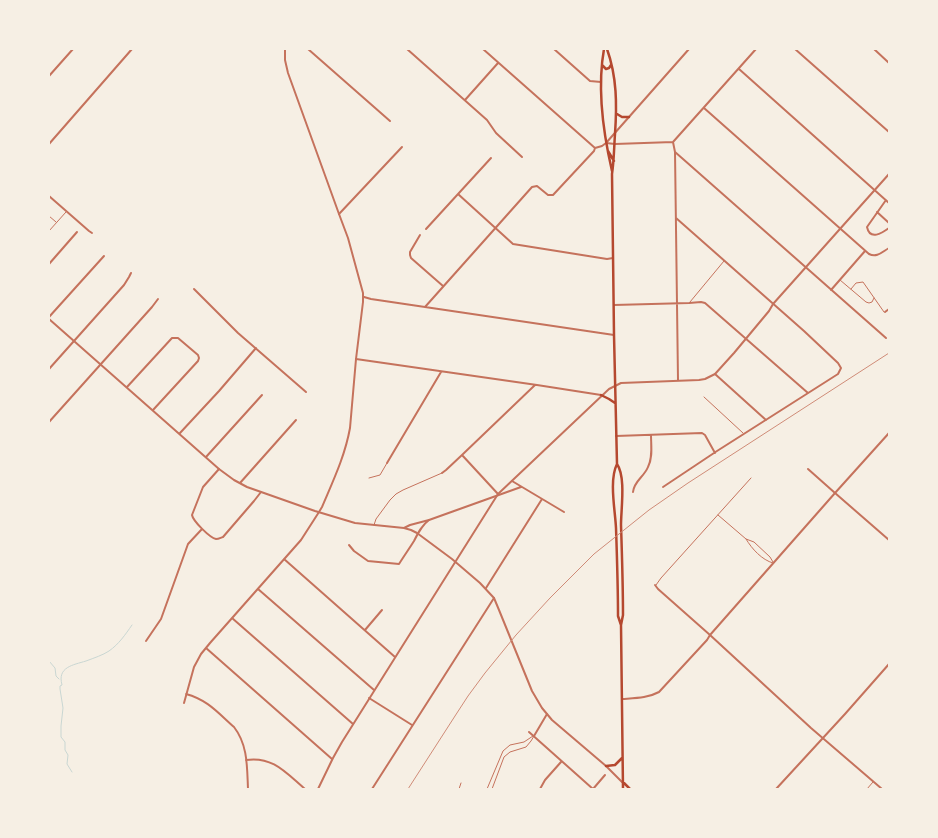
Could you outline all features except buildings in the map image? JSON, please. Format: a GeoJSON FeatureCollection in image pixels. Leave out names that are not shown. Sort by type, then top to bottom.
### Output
{"type":"FeatureCollection","features":[{"type":"Feature","properties":{"kind":"main road"},"geometry":{"type":"LineString","coordinates":[[606,49],[612,63],[617,114],[612,174],[617,464],[615,468],[614,480],[614,502],[617,545],[618,616],[621,625]]}},
{"type":"Feature","properties":{"kind":"main road"},"geometry":{"type":"LineString","coordinates":[[606,49],[602,64],[601,82],[606,143],[612,174]]}},
{"type":"Feature","properties":{"kind":"main road"},"geometry":{"type":"LineString","coordinates":[[602,64],[606,60],[612,63]]}},
{"type":"Feature","properties":{"kind":"main road"},"geometry":{"type":"LineString","coordinates":[[602,64],[604,69],[608,69],[612,63]]}},
{"type":"Feature","properties":{"kind":"main road"},"geometry":{"type":"LineString","coordinates":[[617,114],[622,117],[629,117]]}},
{"type":"Feature","properties":{"kind":"main road"},"geometry":{"type":"LineString","coordinates":[[607,150],[614,161]]}},
{"type":"Feature","properties":{"kind":"main road"},"geometry":{"type":"LineString","coordinates":[[601,395],[607,397],[615,403]]}},
{"type":"Feature","properties":{"kind":"main road"},"geometry":{"type":"LineString","coordinates":[[617,464],[620,468],[622,489],[621,523],[623,615],[621,625],[623,789]]}},
{"type":"Feature","properties":{"kind":"main road"},"geometry":{"type":"LineString","coordinates":[[606,766],[615,765],[622,757]]}},
{"type":"Feature","properties":{"kind":"main road"},"geometry":{"type":"LineString","coordinates":[[623,783],[630,789]]}},
{"type":"Feature","properties":{"kind":"street"},"geometry":{"type":"LineString","coordinates":[[49,76],[73,49]]}},
{"type":"Feature","properties":{"kind":"street"},"geometry":{"type":"LineString","coordinates":[[49,144],[132,49]]}},
{"type":"Feature","properties":{"kind":"street"},"geometry":{"type":"LineString","coordinates":[[184,703],[194,667],[206,648],[303,537],[319,512],[342,460],[350,428],[356,359],[364,297],[340,214],[288,73],[285,60],[285,49]]}},
{"type":"Feature","properties":{"kind":"street"},"geometry":{"type":"LineString","coordinates":[[308,49],[390,121]]}},
{"type":"Feature","properties":{"kind":"street"},"geometry":{"type":"LineString","coordinates":[[407,49],[490,122],[498,136],[522,156]]}},
{"type":"Feature","properties":{"kind":"street"},"geometry":{"type":"LineString","coordinates":[[483,49],[595,148]]}},
{"type":"Feature","properties":{"kind":"street"},"geometry":{"type":"LineString","coordinates":[[554,49],[590,81],[601,82]]}},
{"type":"Feature","properties":{"kind":"street"},"geometry":{"type":"LineString","coordinates":[[425,307],[532,187],[539,187],[550,196],[554,194],[594,151],[595,148],[606,143],[689,49]]}},
{"type":"Feature","properties":{"kind":"street"},"geometry":{"type":"LineString","coordinates":[[606,143],[673,142],[756,49]]}},
{"type":"Feature","properties":{"kind":"street"},"geometry":{"type":"LineString","coordinates":[[795,49],[889,132]]}},
{"type":"Feature","properties":{"kind":"street"},"geometry":{"type":"LineString","coordinates":[[874,49],[889,63]]}},
{"type":"Feature","properties":{"kind":"street"},"geometry":{"type":"LineString","coordinates":[[465,100],[498,63]]}},
{"type":"Feature","properties":{"kind":"street"},"geometry":{"type":"LineString","coordinates":[[739,69],[889,203]]}},
{"type":"Feature","properties":{"kind":"street"},"geometry":{"type":"LineString","coordinates":[[704,108],[865,251],[873,256],[876,256],[889,248]]}},
{"type":"Feature","properties":{"kind":"street"},"geometry":{"type":"LineString","coordinates":[[673,142],[675,152],[678,380]]}},
{"type":"Feature","properties":{"kind":"street"},"geometry":{"type":"LineString","coordinates":[[340,214],[402,147]]}},
{"type":"Feature","properties":{"kind":"street"},"geometry":{"type":"LineString","coordinates":[[675,152],[886,338]]}},
{"type":"Feature","properties":{"kind":"street"},"geometry":{"type":"LineString","coordinates":[[426,229],[491,158]]}},
{"type":"Feature","properties":{"kind":"street"},"geometry":{"type":"LineString","coordinates":[[318,789],[332,759],[353,724],[498,494],[601,395],[615,385],[621,383],[705,379],[715,374],[769,311],[773,304],[889,174]]}},
{"type":"Feature","properties":{"kind":"street"},"geometry":{"type":"LineString","coordinates":[[458,194],[513,244],[613,258]]}},
{"type":"Feature","properties":{"kind":"street"},"geometry":{"type":"LineString","coordinates":[[49,196],[92,233]]}},
{"type":"Feature","properties":{"kind":"street"},"geometry":{"type":"LineString","coordinates":[[886,200],[866,227],[867,231],[872,235],[879,235],[889,228]]}},
{"type":"Feature","properties":{"kind":"street"},"geometry":{"type":"LineString","coordinates":[[877,212],[889,223]]}},
{"type":"Feature","properties":{"kind":"street"},"geometry":{"type":"LineString","coordinates":[[664,487],[838,374],[841,368],[838,362],[804,331],[676,218]]}},
{"type":"Feature","properties":{"kind":"street"},"geometry":{"type":"LineString","coordinates":[[49,264],[77,232]]}},
{"type":"Feature","properties":{"kind":"street"},"geometry":{"type":"LineString","coordinates":[[420,234],[410,252],[410,255],[443,286]]}},
{"type":"Feature","properties":{"kind":"street"},"geometry":{"type":"LineString","coordinates":[[831,290],[865,251]]}},
{"type":"Feature","properties":{"kind":"street"},"geometry":{"type":"LineString","coordinates":[[104,256],[49,318],[74,342],[180,433],[219,469],[240,483],[261,492],[345,520],[411,530],[418,533],[456,562],[486,588],[494,598],[532,691],[546,714],[606,766],[623,783]]}},
{"type":"Feature","properties":{"kind":"street"},"geometry":{"type":"LineString","coordinates":[[49,369],[124,285],[131,273]]}},
{"type":"Feature","properties":{"kind":"street"},"geometry":{"type":"LineString","coordinates":[[194,289],[229,325],[306,392]]}},
{"type":"Feature","properties":{"kind":"street"},"geometry":{"type":"LineString","coordinates":[[364,297],[614,335]]}},
{"type":"Feature","properties":{"kind":"street"},"geometry":{"type":"LineString","coordinates":[[49,422],[158,299]]}},
{"type":"Feature","properties":{"kind":"street"},"geometry":{"type":"LineString","coordinates":[[614,305],[706,302],[808,394]]}},
{"type":"Feature","properties":{"kind":"street"},"geometry":{"type":"LineString","coordinates":[[885,312],[889,309]]}},
{"type":"Feature","properties":{"kind":"street"},"geometry":{"type":"LineString","coordinates":[[127,388],[172,338],[178,338],[198,355],[198,361],[153,410]]}},
{"type":"Feature","properties":{"kind":"street"},"geometry":{"type":"LineString","coordinates":[[180,433],[256,348]]}},
{"type":"Feature","properties":{"kind":"street"},"geometry":{"type":"LineString","coordinates":[[356,359],[601,395]]}},
{"type":"Feature","properties":{"kind":"street"},"geometry":{"type":"LineString","coordinates":[[387,463],[441,372]]}},
{"type":"Feature","properties":{"kind":"street"},"geometry":{"type":"LineString","coordinates":[[715,374],[766,420]]}},
{"type":"Feature","properties":{"kind":"street"},"geometry":{"type":"LineString","coordinates":[[442,473],[535,385]]}},
{"type":"Feature","properties":{"kind":"street"},"geometry":{"type":"LineString","coordinates":[[206,457],[262,395]]}},
{"type":"Feature","properties":{"kind":"street"},"geometry":{"type":"LineString","coordinates":[[240,483],[296,420]]}},
{"type":"Feature","properties":{"kind":"street"},"geometry":{"type":"LineString","coordinates":[[616,436],[702,433],[705,435],[715,453]]}},
{"type":"Feature","properties":{"kind":"street"},"geometry":{"type":"LineString","coordinates":[[622,699],[653,696],[659,692],[889,433]]}},
{"type":"Feature","properties":{"kind":"street"},"geometry":{"type":"LineString","coordinates":[[633,492],[634,485],[647,471],[650,463],[651,435]]}},
{"type":"Feature","properties":{"kind":"street"},"geometry":{"type":"LineString","coordinates":[[462,455],[498,494]]}},
{"type":"Feature","properties":{"kind":"street"},"geometry":{"type":"LineString","coordinates":[[219,469],[203,487],[192,514],[192,518],[213,538],[221,538],[261,492]]}},
{"type":"Feature","properties":{"kind":"street"},"geometry":{"type":"LineString","coordinates":[[808,469],[889,540]]}},
{"type":"Feature","properties":{"kind":"street"},"geometry":{"type":"LineString","coordinates":[[512,481],[564,512]]}},
{"type":"Feature","properties":{"kind":"street"},"geometry":{"type":"LineString","coordinates":[[404,528],[521,487]]}},
{"type":"Feature","properties":{"kind":"street"},"geometry":{"type":"LineString","coordinates":[[486,588],[542,499]]}},
{"type":"Feature","properties":{"kind":"street"},"geometry":{"type":"LineString","coordinates":[[349,545],[368,561],[399,564],[418,533],[429,520]]}},
{"type":"Feature","properties":{"kind":"street"},"geometry":{"type":"LineString","coordinates":[[146,641],[161,618],[188,544],[202,528]]}},
{"type":"Feature","properties":{"kind":"street"},"geometry":{"type":"LineString","coordinates":[[284,559],[395,657]]}},
{"type":"Feature","properties":{"kind":"street"},"geometry":{"type":"LineString","coordinates":[[655,585],[823,738],[882,789]]}},
{"type":"Feature","properties":{"kind":"street"},"geometry":{"type":"LineString","coordinates":[[258,589],[374,690]]}},
{"type":"Feature","properties":{"kind":"street"},"geometry":{"type":"LineString","coordinates":[[372,789],[494,598]]}},
{"type":"Feature","properties":{"kind":"street"},"geometry":{"type":"LineString","coordinates":[[365,630],[382,610]]}},
{"type":"Feature","properties":{"kind":"street"},"geometry":{"type":"LineString","coordinates":[[232,618],[353,724]]}},
{"type":"Feature","properties":{"kind":"street"},"geometry":{"type":"LineString","coordinates":[[206,648],[332,759]]}},
{"type":"Feature","properties":{"kind":"street"},"geometry":{"type":"LineString","coordinates":[[776,789],[889,664]]}},
{"type":"Feature","properties":{"kind":"street"},"geometry":{"type":"LineString","coordinates":[[186,694],[204,701],[234,727],[242,741],[246,760],[248,789]]}},
{"type":"Feature","properties":{"kind":"street"},"geometry":{"type":"LineString","coordinates":[[369,698],[412,725]]}},
{"type":"Feature","properties":{"kind":"street"},"geometry":{"type":"LineString","coordinates":[[534,736],[546,714]]}},
{"type":"Feature","properties":{"kind":"street"},"geometry":{"type":"LineString","coordinates":[[529,732],[592,789],[605,775]]}},
{"type":"Feature","properties":{"kind":"street"},"geometry":{"type":"LineString","coordinates":[[246,760],[258,759],[276,765],[305,789]]}},
{"type":"Feature","properties":{"kind":"street"},"geometry":{"type":"LineString","coordinates":[[540,789],[562,762]]}},
{"type":"Feature","properties":{"kind":"lane"},"geometry":{"type":"LineString","coordinates":[[49,231],[66,211]]}},
{"type":"Feature","properties":{"kind":"lane"},"geometry":{"type":"LineString","coordinates":[[49,216],[57,222]]}},
{"type":"Feature","properties":{"kind":"lane"},"geometry":{"type":"LineString","coordinates":[[689,303],[724,261]]}},
{"type":"Feature","properties":{"kind":"lane"},"geometry":{"type":"LineString","coordinates":[[840,280],[866,302],[872,302],[874,298]]}},
{"type":"Feature","properties":{"kind":"lane"},"geometry":{"type":"LineString","coordinates":[[851,289],[856,283],[863,282],[885,312]]}},
{"type":"Feature","properties":{"kind":"lane"},"geometry":{"type":"LineString","coordinates":[[704,397],[745,434]]}},
{"type":"Feature","properties":{"kind":"lane"},"geometry":{"type":"LineString","coordinates":[[369,478],[380,475],[387,463]]}},
{"type":"Feature","properties":{"kind":"lane"},"geometry":{"type":"LineString","coordinates":[[374,525],[376,519],[396,494],[442,473]]}},
{"type":"Feature","properties":{"kind":"lane"},"geometry":{"type":"LineString","coordinates":[[655,585],[751,478]]}},
{"type":"Feature","properties":{"kind":"lane"},"geometry":{"type":"LineString","coordinates":[[718,514],[746,539],[751,546],[767,561],[774,563]]}},
{"type":"Feature","properties":{"kind":"lane"},"geometry":{"type":"LineString","coordinates":[[746,539],[754,542],[770,557],[774,563]]}},
{"type":"Feature","properties":{"kind":"lane"},"geometry":{"type":"LineString","coordinates":[[487,789],[503,751],[510,745],[524,742],[534,736]]}},
{"type":"Feature","properties":{"kind":"lane"},"geometry":{"type":"LineString","coordinates":[[492,789],[504,757],[510,752],[526,747],[534,736]]}},
{"type":"Feature","properties":{"kind":"lane"},"geometry":{"type":"LineString","coordinates":[[866,789],[873,782]]}},
{"type":"Feature","properties":{"kind":"lane"},"geometry":{"type":"LineString","coordinates":[[459,789],[461,783]]}},
{"type":"Feature","properties":{"kind":"waterway"},"geometry":{"type":"LineString","coordinates":[[72,772],[67,764],[68,755],[65,750],[65,742],[61,737],[63,708],[60,686],[62,685],[62,674],[71,666],[95,658],[109,651],[119,642],[132,625]]}},
{"type":"Feature","properties":{"kind":"waterway"},"geometry":{"type":"LineString","coordinates":[[49,661],[55,668],[56,676],[59,679]]}},
{"type":"Feature","properties":{"kind":"railway"},"geometry":{"type":"LineString","coordinates":[[408,789],[468,696],[485,673],[516,635],[594,554],[649,510],[688,483],[889,353]]}}]}
